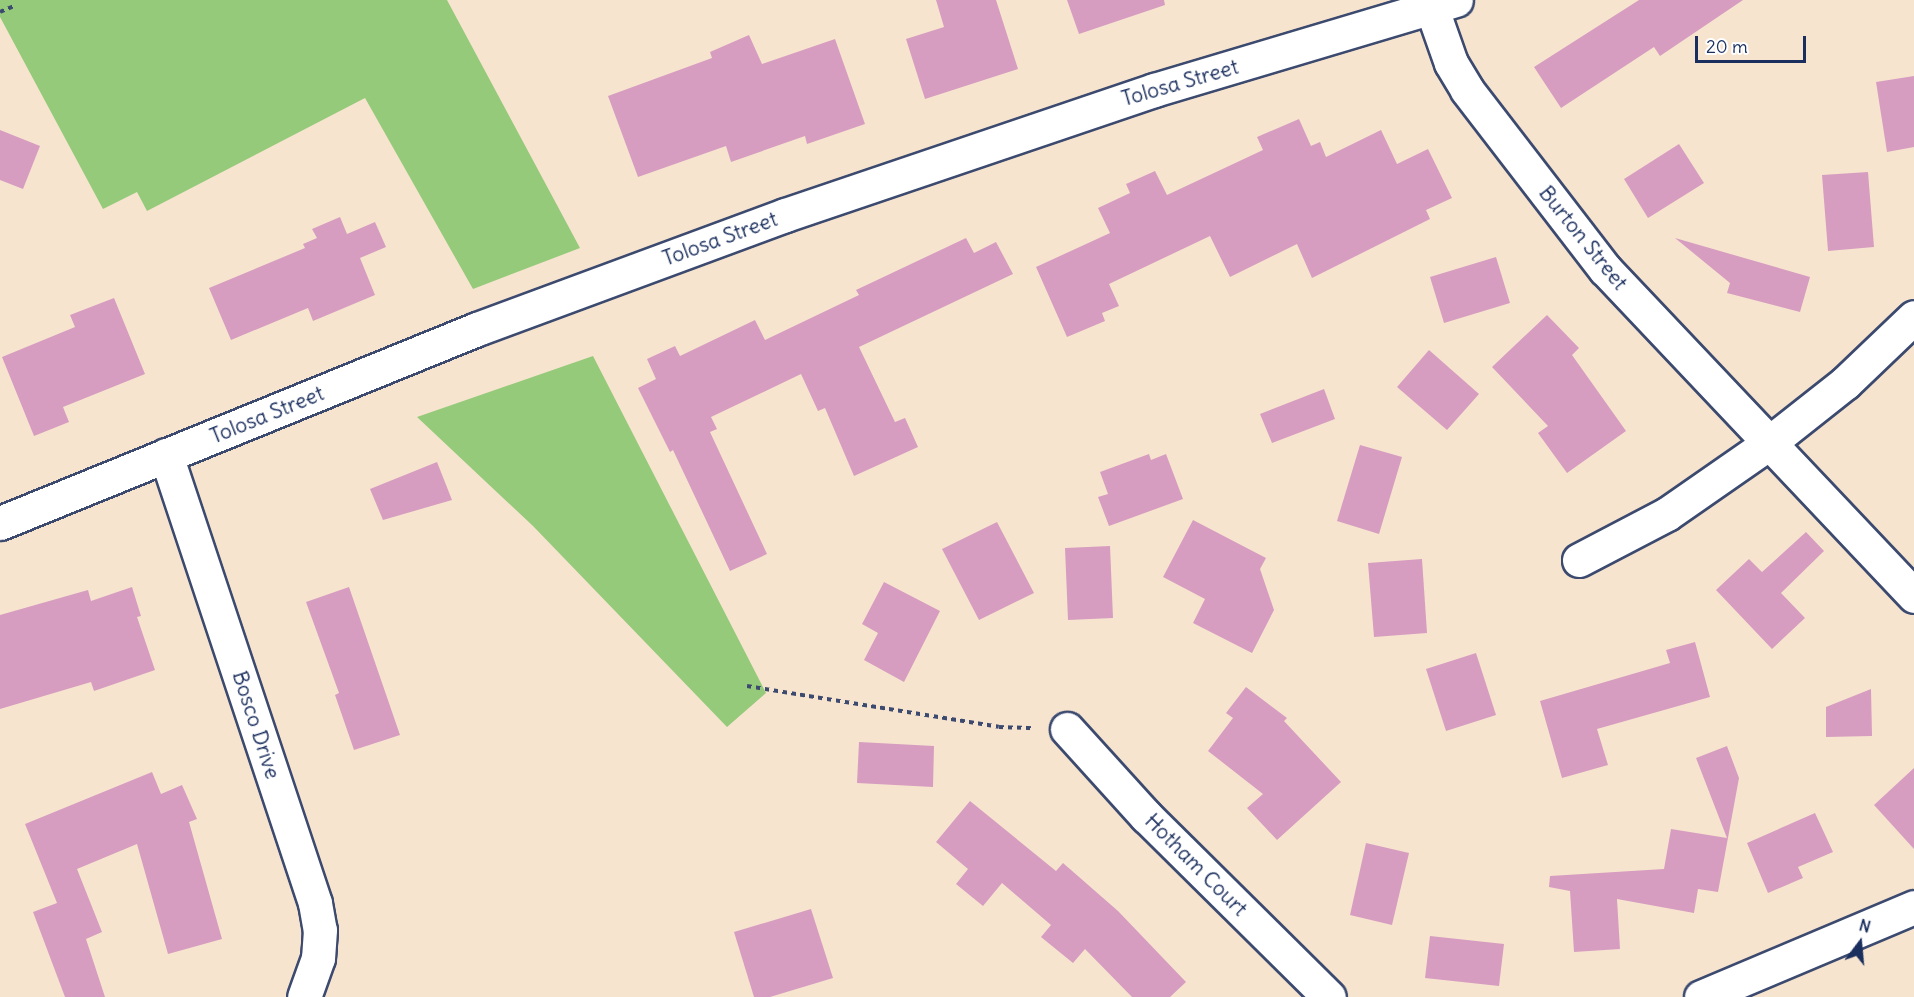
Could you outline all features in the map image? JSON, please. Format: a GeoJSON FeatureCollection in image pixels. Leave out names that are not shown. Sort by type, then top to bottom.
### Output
{"type":"FeatureCollection","features":[{"type":"Feature","properties":{"kind":"street","name":"Burton Street"},"geometry":{"type":"LineString","coordinates":[[1444,4],[1451,63],[1467,90],[1605,269],[1914,596]]}},
{"type":"Feature","properties":{"kind":"street","name":"Tolosa Street"},"geometry":{"type":"LineString","coordinates":[[0,523],[477,329],[785,215],[1143,93],[1444,4]]}},
{"type":"Feature","properties":{"kind":"street"},"geometry":{"type":"LineString","coordinates":[[1579,560],[1667,514],[1769,443],[1845,382],[1914,317]]}},
{"type":"Feature","properties":{"kind":"street","name":"Bosco Drive"},"geometry":{"type":"LineString","coordinates":[[166,455],[315,903],[320,930],[318,958],[304,997]]}},
{"type":"Feature","properties":{"kind":"street","name":"Hotham Court"},"geometry":{"type":"LineString","coordinates":[[1067,729],[1146,816],[1329,997]]}},
{"type":"Feature","properties":{"kind":"street"},"geometry":{"type":"LineString","coordinates":[[1701,997],[1914,907]]}},
{"type":"Feature","properties":{"kind":"path"},"geometry":{"type":"LineString","coordinates":[[0,12],[14,6]]}},
{"type":"Feature","properties":{"kind":"path"},"geometry":{"type":"LineString","coordinates":[[747,686],[999,727],[1067,729]]}},
{"type":"Feature","properties":{"kind":"green space"},"geometry":{"type":"Polygon","coordinates":[[[0,0],[447,0],[580,248],[473,289],[365,98],[147,211],[137,192],[103,209],[0,17],[0,0]]]}},
{"type":"Feature","properties":{"kind":"green space"},"geometry":{"type":"Polygon","coordinates":[[[593,356],[766,693],[727,727],[533,526],[417,417],[593,356]]]}},
{"type":"Feature","properties":{"kind":"building"},"geometry":{"type":"Polygon","coordinates":[[[936,0],[996,0],[1018,69],[925,99],[906,39],[944,27],[936,0]]]}},
{"type":"Feature","properties":{"kind":"building"},"geometry":{"type":"Polygon","coordinates":[[[1067,0],[1164,0],[1165,5],[1079,34],[1067,0]]]}},
{"type":"Feature","properties":{"kind":"building"},"geometry":{"type":"Polygon","coordinates":[[[1639,0],[1743,0],[1660,56],[1654,47],[1561,108],[1534,67],[1639,0]]]}},
{"type":"Feature","properties":{"kind":"building"},"geometry":{"type":"Polygon","coordinates":[[[749,35],[762,64],[835,39],[865,124],[807,144],[805,136],[731,162],[726,146],[638,177],[608,96],[712,58],[710,52],[749,35]]]}},
{"type":"Feature","properties":{"kind":"building"},"geometry":{"type":"Polygon","coordinates":[[[1914,76],[1914,147],[1887,152],[1876,82],[1914,76]]]}},
{"type":"Feature","properties":{"kind":"building"},"geometry":{"type":"Polygon","coordinates":[[[1299,119],[1311,146],[1320,142],[1326,157],[1381,130],[1397,164],[1428,149],[1452,198],[1426,210],[1430,219],[1312,278],[1297,244],[1230,277],[1210,236],[1109,284],[1119,306],[1102,313],[1105,321],[1067,337],[1036,267],[1110,233],[1098,208],[1130,193],[1126,184],[1155,171],[1167,195],[1263,150],[1257,137],[1299,119]]]}},
{"type":"Feature","properties":{"kind":"building"},"geometry":{"type":"Polygon","coordinates":[[[0,130],[40,146],[23,189],[0,180],[0,130]]]}},
{"type":"Feature","properties":{"kind":"building"},"geometry":{"type":"Polygon","coordinates":[[[1679,144],[1704,183],[1648,218],[1624,179],[1679,144]]]}},
{"type":"Feature","properties":{"kind":"building"},"geometry":{"type":"Polygon","coordinates":[[[1868,172],[1874,247],[1828,251],[1822,175],[1868,172]]]}},
{"type":"Feature","properties":{"kind":"building"},"geometry":{"type":"Polygon","coordinates":[[[340,217],[347,234],[375,222],[386,247],[360,258],[375,295],[313,321],[308,308],[231,340],[209,288],[305,248],[303,244],[317,238],[312,229],[340,217]]]}},
{"type":"Feature","properties":{"kind":"building"},"geometry":{"type":"Polygon","coordinates":[[[966,238],[974,253],[996,242],[1013,274],[859,347],[895,422],[905,418],[918,447],[854,476],[825,408],[818,411],[801,374],[711,417],[717,429],[710,432],[767,554],[730,571],[673,450],[670,452],[638,388],[656,379],[647,359],[675,346],[680,356],[755,320],[765,340],[859,295],[856,290],[966,238]]]}},
{"type":"Feature","properties":{"kind":"building"},"geometry":{"type":"Polygon","coordinates":[[[1675,238],[1810,277],[1800,312],[1727,293],[1730,283],[1675,238]]]}},
{"type":"Feature","properties":{"kind":"building"},"geometry":{"type":"Polygon","coordinates":[[[1496,257],[1510,303],[1444,323],[1430,277],[1496,257]]]}},
{"type":"Feature","properties":{"kind":"building"},"geometry":{"type":"Polygon","coordinates":[[[114,298],[145,374],[63,407],[69,422],[34,436],[2,357],[75,327],[70,315],[114,298]]]}},
{"type":"Feature","properties":{"kind":"building"},"geometry":{"type":"Polygon","coordinates":[[[1547,315],[1579,348],[1572,355],[1626,431],[1567,473],[1538,433],[1548,426],[1492,367],[1547,315]]]}},
{"type":"Feature","properties":{"kind":"building"},"geometry":{"type":"Polygon","coordinates":[[[1429,350],[1479,394],[1447,430],[1397,387],[1429,350]]]}},
{"type":"Feature","properties":{"kind":"building"},"geometry":{"type":"Polygon","coordinates":[[[1324,389],[1335,419],[1272,443],[1260,414],[1324,389]]]}},
{"type":"Feature","properties":{"kind":"building"},"geometry":{"type":"Polygon","coordinates":[[[1360,445],[1402,457],[1379,534],[1337,521],[1360,445]]]}},
{"type":"Feature","properties":{"kind":"building"},"geometry":{"type":"Polygon","coordinates":[[[1149,454],[1151,460],[1166,454],[1183,499],[1109,526],[1098,497],[1108,494],[1100,472],[1149,454]]]}},
{"type":"Feature","properties":{"kind":"building"},"geometry":{"type":"Polygon","coordinates":[[[437,462],[452,500],[383,520],[370,489],[437,462]]]}},
{"type":"Feature","properties":{"kind":"building"},"geometry":{"type":"Polygon","coordinates":[[[1193,520],[1266,558],[1260,569],[1274,610],[1252,653],[1193,623],[1205,599],[1163,577],[1193,520]]]}},
{"type":"Feature","properties":{"kind":"building"},"geometry":{"type":"Polygon","coordinates":[[[997,522],[1034,593],[979,620],[942,549],[997,522]]]}},
{"type":"Feature","properties":{"kind":"building"},"geometry":{"type":"Polygon","coordinates":[[[1806,532],[1824,551],[1781,593],[1805,618],[1772,649],[1716,590],[1749,559],[1762,572],[1806,532]]]}},
{"type":"Feature","properties":{"kind":"building"},"geometry":{"type":"Polygon","coordinates":[[[1110,546],[1113,618],[1068,620],[1065,548],[1110,546]]]}},
{"type":"Feature","properties":{"kind":"building"},"geometry":{"type":"Polygon","coordinates":[[[1422,559],[1427,633],[1374,637],[1368,563],[1422,559]]]}},
{"type":"Feature","properties":{"kind":"building"},"geometry":{"type":"Polygon","coordinates":[[[884,582],[940,611],[904,682],[864,660],[878,633],[862,624],[884,582]]]}},
{"type":"Feature","properties":{"kind":"building"},"geometry":{"type":"Polygon","coordinates":[[[132,587],[141,616],[137,617],[155,670],[94,691],[91,682],[0,709],[0,615],[88,590],[91,601],[132,587]]]}},
{"type":"Feature","properties":{"kind":"building"},"geometry":{"type":"Polygon","coordinates":[[[349,587],[400,735],[354,750],[335,695],[339,693],[306,602],[349,587]]]}},
{"type":"Feature","properties":{"kind":"building"},"geometry":{"type":"Polygon","coordinates":[[[1695,642],[1710,697],[1597,729],[1608,765],[1562,778],[1540,701],[1670,663],[1666,650],[1695,642]]]}},
{"type":"Feature","properties":{"kind":"building"},"geometry":{"type":"Polygon","coordinates":[[[1476,653],[1496,715],[1446,731],[1426,669],[1476,653]]]}},
{"type":"Feature","properties":{"kind":"building"},"geometry":{"type":"Polygon","coordinates":[[[1246,687],[1287,718],[1284,721],[1341,782],[1277,840],[1247,808],[1263,794],[1208,751],[1233,718],[1226,713],[1246,687]]]}},
{"type":"Feature","properties":{"kind":"building"},"geometry":{"type":"Polygon","coordinates":[[[1871,689],[1872,736],[1826,737],[1826,707],[1871,689]]]}},
{"type":"Feature","properties":{"kind":"building"},"geometry":{"type":"Polygon","coordinates":[[[859,742],[934,746],[933,787],[857,783],[859,742]]]}},
{"type":"Feature","properties":{"kind":"building"},"geometry":{"type":"Polygon","coordinates":[[[1727,746],[1739,778],[1718,892],[1698,889],[1694,913],[1617,899],[1620,949],[1574,952],[1570,891],[1549,887],[1550,876],[1664,869],[1671,829],[1727,838],[1696,758],[1727,746]]]}},
{"type":"Feature","properties":{"kind":"building"},"geometry":{"type":"Polygon","coordinates":[[[1914,768],[1914,849],[1874,805],[1914,768]]]}},
{"type":"Feature","properties":{"kind":"building"},"geometry":{"type":"Polygon","coordinates":[[[152,772],[161,794],[182,785],[197,819],[189,822],[222,939],[168,954],[137,844],[77,869],[102,932],[86,939],[105,997],[65,997],[33,912],[57,903],[25,824],[152,772]]]}},
{"type":"Feature","properties":{"kind":"building"},"geometry":{"type":"Polygon","coordinates":[[[970,801],[1056,871],[1063,863],[1118,911],[1186,982],[1170,997],[1132,997],[1085,949],[1073,963],[1041,937],[1051,925],[1002,883],[983,906],[956,884],[968,869],[936,842],[970,801]]]}},
{"type":"Feature","properties":{"kind":"building"},"geometry":{"type":"Polygon","coordinates":[[[1815,813],[1833,852],[1798,867],[1803,878],[1768,893],[1747,843],[1815,813]]]}},
{"type":"Feature","properties":{"kind":"building"},"geometry":{"type":"Polygon","coordinates":[[[1366,843],[1409,853],[1392,925],[1350,915],[1366,843]]]}},
{"type":"Feature","properties":{"kind":"building"},"geometry":{"type":"Polygon","coordinates":[[[811,909],[833,978],[770,997],[754,997],[734,932],[811,909]]]}},
{"type":"Feature","properties":{"kind":"building"},"geometry":{"type":"Polygon","coordinates":[[[1430,936],[1504,944],[1499,986],[1425,978],[1430,936]]]}}]}
